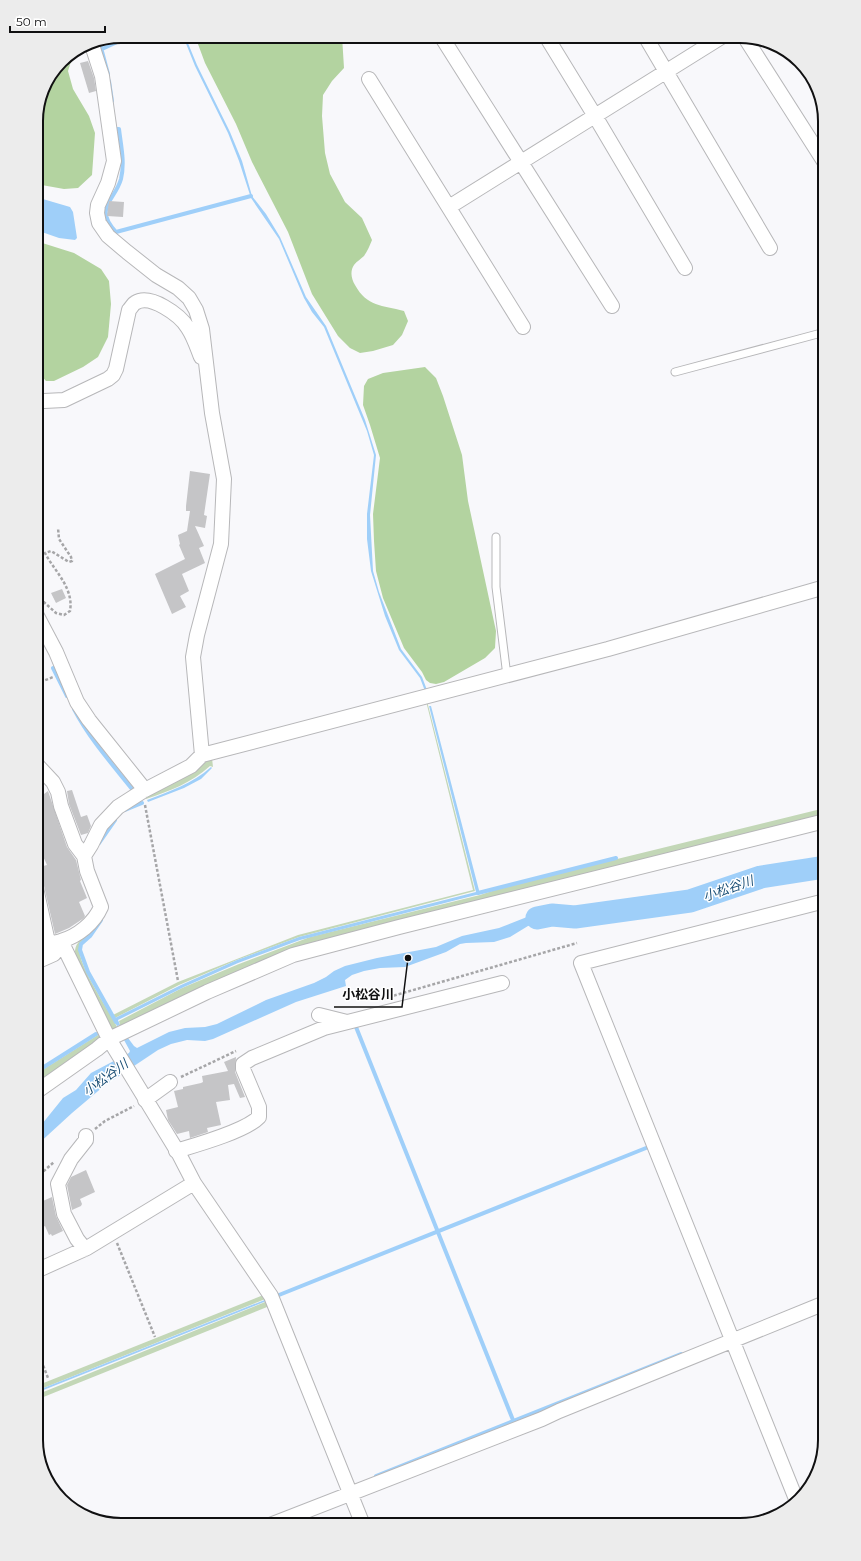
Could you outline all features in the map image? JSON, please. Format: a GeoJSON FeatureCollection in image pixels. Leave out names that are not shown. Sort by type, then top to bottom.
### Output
{"type":"FeatureCollection","features":[{"type":"Feature","properties":{"kind":"street"},"geometry":{"type":"LineString","coordinates":[[445,43],[612,306]]}},
{"type":"Feature","properties":{"kind":"street"},"geometry":{"type":"LineString","coordinates":[[550,43],[685,268]]}},
{"type":"Feature","properties":{"kind":"street"},"geometry":{"type":"LineString","coordinates":[[649,43],[770,248]]}},
{"type":"Feature","properties":{"kind":"street"},"geometry":{"type":"LineString","coordinates":[[448,207],[712,43]]}},
{"type":"Feature","properties":{"kind":"street"},"geometry":{"type":"LineString","coordinates":[[749,44],[818,152]]}},
{"type":"Feature","properties":{"kind":"street"},"geometry":{"type":"LineString","coordinates":[[93,48],[102,76],[114,160],[108,183],[98,205],[97,213],[99,223],[108,236],[127,252],[156,275],[178,288],[189,298],[196,310],[202,329],[212,413],[224,479],[221,544],[197,635],[193,657],[202,755]]}},
{"type":"Feature","properties":{"kind":"street"},"geometry":{"type":"LineString","coordinates":[[369,79],[523,327]]}},
{"type":"Feature","properties":{"kind":"street"},"geometry":{"type":"LineString","coordinates":[[44,401],[64,400],[108,379],[113,375],[116,369],[129,310],[134,303],[143,300],[158,304],[178,316],[193,337],[206,370]]}},
{"type":"Feature","properties":{"kind":"street"},"geometry":{"type":"LineString","coordinates":[[84,856],[102,825],[118,807],[143,791],[191,766],[202,755],[608,649],[818,589]]}},
{"type":"Feature","properties":{"kind":"street"},"geometry":{"type":"LineString","coordinates":[[43,627],[56,652],[77,702],[88,720],[143,791]]}},
{"type":"Feature","properties":{"kind":"street"},"geometry":{"type":"LineString","coordinates":[[43,771],[53,782],[58,792],[61,806],[76,844],[84,856],[87,871],[101,907],[97,916],[85,929],[48,943]]}},
{"type":"Feature","properties":{"kind":"street"},"geometry":{"type":"LineString","coordinates":[[43,1087],[97,1049],[207,992],[293,956],[399,927],[818,823]]}},
{"type":"Feature","properties":{"kind":"street"},"geometry":{"type":"LineString","coordinates":[[795,1496],[581,964],[818,903]]}},
{"type":"Feature","properties":{"kind":"street"},"geometry":{"type":"LineString","coordinates":[[43,922],[48,943],[54,954],[43,959]]}},
{"type":"Feature","properties":{"kind":"street"},"geometry":{"type":"LineString","coordinates":[[48,943],[111,1043],[194,1183],[272,1298],[360,1518]]}},
{"type":"Feature","properties":{"kind":"street"},"geometry":{"type":"LineString","coordinates":[[176,1151],[236,1130],[254,1122],[259,1117],[259,1107],[243,1069],[243,1064],[252,1058],[324,1028],[502,983]]}},
{"type":"Feature","properties":{"kind":"street"},"geometry":{"type":"LineString","coordinates":[[319,1015],[347,1022]]}},
{"type":"Feature","properties":{"kind":"street"},"geometry":{"type":"LineString","coordinates":[[143,1097],[170,1082]]}},
{"type":"Feature","properties":{"kind":"street"},"geometry":{"type":"LineString","coordinates":[[85,1249],[77,1239],[64,1214],[58,1184],[71,1159],[86,1140],[86,1136]]}},
{"type":"Feature","properties":{"kind":"street"},"geometry":{"type":"LineString","coordinates":[[43,1269],[85,1249],[194,1183]]}},
{"type":"Feature","properties":{"kind":"street"},"geometry":{"type":"LineString","coordinates":[[288,1518],[542,1419],[818,1306]]}},
{"type":"Feature","properties":{"kind":"lane"},"geometry":{"type":"LineString","coordinates":[[675,372],[818,334]]}},
{"type":"Feature","properties":{"kind":"lane"},"geometry":{"type":"LineString","coordinates":[[496,537],[496,587],[507,676]]}},
{"type":"Feature","properties":{"kind":"path"},"geometry":{"type":"LineString","coordinates":[[43,601],[56,613],[64,615],[70,611],[72,603],[63,578],[45,553],[51,551],[69,562],[72,562],[71,557],[59,538],[58,528]]}},
{"type":"Feature","properties":{"kind":"path"},"geometry":{"type":"LineString","coordinates":[[43,681],[65,672]]}},
{"type":"Feature","properties":{"kind":"path"},"geometry":{"type":"LineString","coordinates":[[143,791],[178,981]]}},
{"type":"Feature","properties":{"kind":"path"},"geometry":{"type":"LineString","coordinates":[[113,1233],[155,1337]]}},
{"type":"Feature","properties":{"kind":"path"},"geometry":{"type":"LineString","coordinates":[[43,1365],[48,1378]]}},
{"type":"Feature","properties":{"kind":"green space"},"geometry":{"type":"Polygon","coordinates":[[[198,43],[342,43],[344,68],[332,81],[323,95],[322,116],[325,153],[330,174],[345,202],[362,218],[372,240],[364,256],[356,262],[353,267],[352,277],[354,282],[365,298],[382,306],[404,311],[408,321],[402,335],[393,345],[360,353],[350,348],[338,336],[312,294],[288,232],[252,162],[236,124],[205,63],[198,43]]]}},
{"type":"Feature","properties":{"kind":"green space"},"geometry":{"type":"Polygon","coordinates":[[[71,60],[68,71],[73,89],[89,116],[95,133],[92,175],[78,188],[64,189],[43,185],[43,115],[44,105],[51,86],[62,69],[71,60]]]}},
{"type":"Feature","properties":{"kind":"green space"},"geometry":{"type":"Polygon","coordinates":[[[43,243],[74,253],[101,269],[109,281],[111,304],[108,337],[98,357],[83,367],[54,381],[46,381],[43,378],[43,243]]]}},
{"type":"Feature","properties":{"kind":"green space"},"geometry":{"type":"Polygon","coordinates":[[[425,367],[436,378],[462,455],[468,501],[496,631],[495,648],[485,658],[444,682],[436,684],[430,683],[426,680],[422,672],[404,648],[383,598],[376,571],[373,514],[380,458],[363,405],[364,386],[368,379],[383,373],[425,367]]]}},
{"type":"Feature","properties":{"kind":"green space"},"geometry":{"type":"Polygon","coordinates":[[[426,701],[475,891],[299,937],[237,960],[179,985],[113,1019],[117,1027],[120,1025],[119,1021],[182,988],[310,937],[480,895],[507,886],[818,810],[818,818],[608,874],[319,946],[244,973],[116,1033],[109,1032],[101,1017],[89,993],[76,958],[75,950],[77,944],[99,919],[102,909],[99,893],[90,865],[89,858],[91,850],[106,823],[119,809],[139,798],[142,801],[122,812],[115,818],[91,854],[90,859],[102,900],[103,911],[102,915],[91,933],[80,944],[79,950],[85,969],[111,1016],[178,982],[298,935],[473,890],[426,701]]]}},
{"type":"Feature","properties":{"kind":"green space"},"geometry":{"type":"Polygon","coordinates":[[[212,758],[213,767],[210,766],[180,786],[146,799],[146,796],[183,777],[212,758]]]}},
{"type":"Feature","properties":{"kind":"green space"},"geometry":{"type":"Polygon","coordinates":[[[101,1033],[99,1041],[43,1084],[43,1070],[101,1033]]]}},
{"type":"Feature","properties":{"kind":"green space"},"geometry":{"type":"Polygon","coordinates":[[[266,1294],[268,1298],[43,1388],[43,1383],[266,1294]]]}},
{"type":"Feature","properties":{"kind":"green space"},"geometry":{"type":"Polygon","coordinates":[[[270,1300],[272,1305],[43,1397],[43,1392],[270,1300]]]}},
{"type":"Feature","properties":{"kind":"water"},"geometry":{"type":"Polygon","coordinates":[[[186,43],[188,43],[230,132],[242,161],[252,196],[266,214],[280,237],[306,297],[326,326],[365,420],[376,455],[370,515],[373,571],[379,592],[401,649],[422,677],[427,690],[425,691],[420,678],[399,650],[385,616],[371,571],[367,539],[367,514],[374,455],[367,431],[324,327],[312,312],[304,298],[279,239],[251,198],[228,133],[195,66],[186,43]]]}},
{"type":"Feature","properties":{"kind":"water"},"geometry":{"type":"Polygon","coordinates":[[[43,199],[70,207],[73,212],[77,238],[75,240],[59,238],[43,232],[43,199]]]}},
{"type":"Feature","properties":{"kind":"water"},"geometry":{"type":"Polygon","coordinates":[[[429,706],[431,706],[480,894],[300,940],[238,963],[184,987],[118,1020],[120,1025],[117,1026],[113,1019],[181,985],[237,960],[299,937],[476,892],[429,706]]]}},
{"type":"Feature","properties":{"kind":"water"},"geometry":{"type":"Polygon","coordinates":[[[211,767],[212,768],[201,779],[184,788],[148,802],[147,800],[188,783],[211,767]]]}},
{"type":"Feature","properties":{"kind":"water"},"geometry":{"type":"Polygon","coordinates":[[[560,910],[572,913],[556,922],[546,921],[528,926],[510,937],[494,942],[460,944],[446,952],[405,967],[380,968],[364,971],[352,975],[345,980],[346,986],[296,1002],[213,1039],[205,1041],[187,1040],[171,1044],[158,1050],[104,1086],[43,1140],[43,1123],[63,1098],[76,1090],[91,1073],[129,1053],[130,1051],[124,1040],[128,1038],[137,1048],[169,1032],[185,1028],[205,1027],[217,1024],[266,1000],[314,983],[345,966],[377,958],[436,947],[462,936],[499,928],[532,915],[560,910]]]}},
{"type":"Feature","properties":{"kind":"water"},"geometry":{"type":"Polygon","coordinates":[[[277,1295],[279,1296],[43,1390],[43,1388],[277,1295]]]}},
{"type":"Feature","properties":{"kind":"building"},"geometry":{"type":"Polygon","coordinates":[[[88,61],[94,78],[96,91],[89,93],[80,63],[88,61]]]}},
{"type":"Feature","properties":{"kind":"building"},"geometry":{"type":"Polygon","coordinates":[[[109,201],[124,202],[123,217],[107,216],[109,201]]]}},
{"type":"Feature","properties":{"kind":"building"},"geometry":{"type":"Polygon","coordinates":[[[190,471],[210,474],[204,515],[207,516],[205,528],[195,526],[204,546],[199,548],[205,563],[182,574],[189,591],[180,596],[186,607],[172,614],[155,574],[185,559],[179,545],[178,535],[187,531],[190,511],[186,511],[186,506],[190,471]]]}},
{"type":"Feature","properties":{"kind":"building"},"geometry":{"type":"Polygon","coordinates":[[[62,589],[66,598],[56,603],[51,593],[62,589]]]}},
{"type":"Feature","properties":{"kind":"building"},"geometry":{"type":"Polygon","coordinates":[[[72,790],[81,817],[87,815],[91,826],[88,833],[81,835],[69,804],[67,791],[72,790]]]}},
{"type":"Feature","properties":{"kind":"building"},"geometry":{"type":"Polygon","coordinates":[[[48,791],[67,847],[76,860],[80,881],[87,898],[79,902],[85,916],[84,918],[69,928],[55,934],[43,884],[43,866],[47,865],[43,856],[43,795],[48,791]]]}},
{"type":"Feature","properties":{"kind":"building"},"geometry":{"type":"Polygon","coordinates":[[[236,1057],[235,1072],[245,1097],[240,1098],[234,1084],[228,1085],[230,1100],[216,1102],[221,1125],[207,1128],[208,1132],[190,1138],[189,1131],[177,1134],[168,1120],[166,1110],[178,1107],[174,1091],[203,1082],[202,1076],[228,1071],[224,1062],[236,1057]]]}},
{"type":"Feature","properties":{"kind":"building"},"geometry":{"type":"Polygon","coordinates":[[[86,1170],[95,1192],[80,1199],[82,1204],[81,1206],[72,1210],[67,1185],[71,1177],[86,1170]]]}},
{"type":"Feature","properties":{"kind":"building"},"geometry":{"type":"Polygon","coordinates":[[[52,1197],[56,1216],[63,1231],[52,1236],[51,1234],[49,1235],[45,1226],[43,1227],[43,1201],[52,1197]]]}},
{"type":"Feature","properties":{"kind":"waterway"},"geometry":{"type":"LineString","coordinates":[[102,49],[114,44]]}},
{"type":"Feature","properties":{"kind":"waterway"},"geometry":{"type":"LineString","coordinates":[[101,46],[108,74]]}},
{"type":"Feature","properties":{"kind":"waterway"},"geometry":{"type":"LineString","coordinates":[[109,81],[112,101]]}},
{"type":"Feature","properties":{"kind":"waterway"},"geometry":{"type":"LineString","coordinates":[[114,129],[119,129],[123,166],[121,179],[108,204],[106,216],[116,232],[251,196]]}},
{"type":"Feature","properties":{"kind":"waterway"},"geometry":{"type":"LineString","coordinates":[[53,668],[67,696]]}},
{"type":"Feature","properties":{"kind":"waterway"},"geometry":{"type":"LineString","coordinates":[[74,709],[94,740],[132,789]]}},
{"type":"Feature","properties":{"kind":"waterway"},"geometry":{"type":"LineString","coordinates":[[125,810],[142,803]]}},
{"type":"Feature","properties":{"kind":"waterway"},"geometry":{"type":"LineString","coordinates":[[99,843],[115,820]]}},
{"type":"Feature","properties":{"kind":"waterway"},"geometry":{"type":"LineString","coordinates":[[478,893],[616,858]]}},
{"type":"Feature","properties":{"kind":"waterway","name":"小松谷川"},"geometry":{"type":"LineString","coordinates":[[537,918],[552,915],[575,917],[690,901],[761,877],[818,868]]}},
{"type":"Feature","properties":{"kind":"waterway"},"geometry":{"type":"LineString","coordinates":[[101,920],[90,936],[81,944],[80,950],[88,972],[116,1022]]}},
{"type":"Feature","properties":{"kind":"waterway"},"geometry":{"type":"LineString","coordinates":[[356,1027],[513,1420]]}},
{"type":"Feature","properties":{"kind":"waterway"},"geometry":{"type":"LineString","coordinates":[[43,1068],[96,1034]]}},
{"type":"Feature","properties":{"kind":"waterway"},"geometry":{"type":"LineString","coordinates":[[274,1297],[646,1148]]}},
{"type":"Feature","properties":{"kind":"waterway"},"geometry":{"type":"LineString","coordinates":[[376,1476],[681,1354]]}},
{"type":"Feature","properties":{"kind":"place","name":"小松谷川"},"geometry":{"type":"Point","coordinates":[408,958]}}]}
